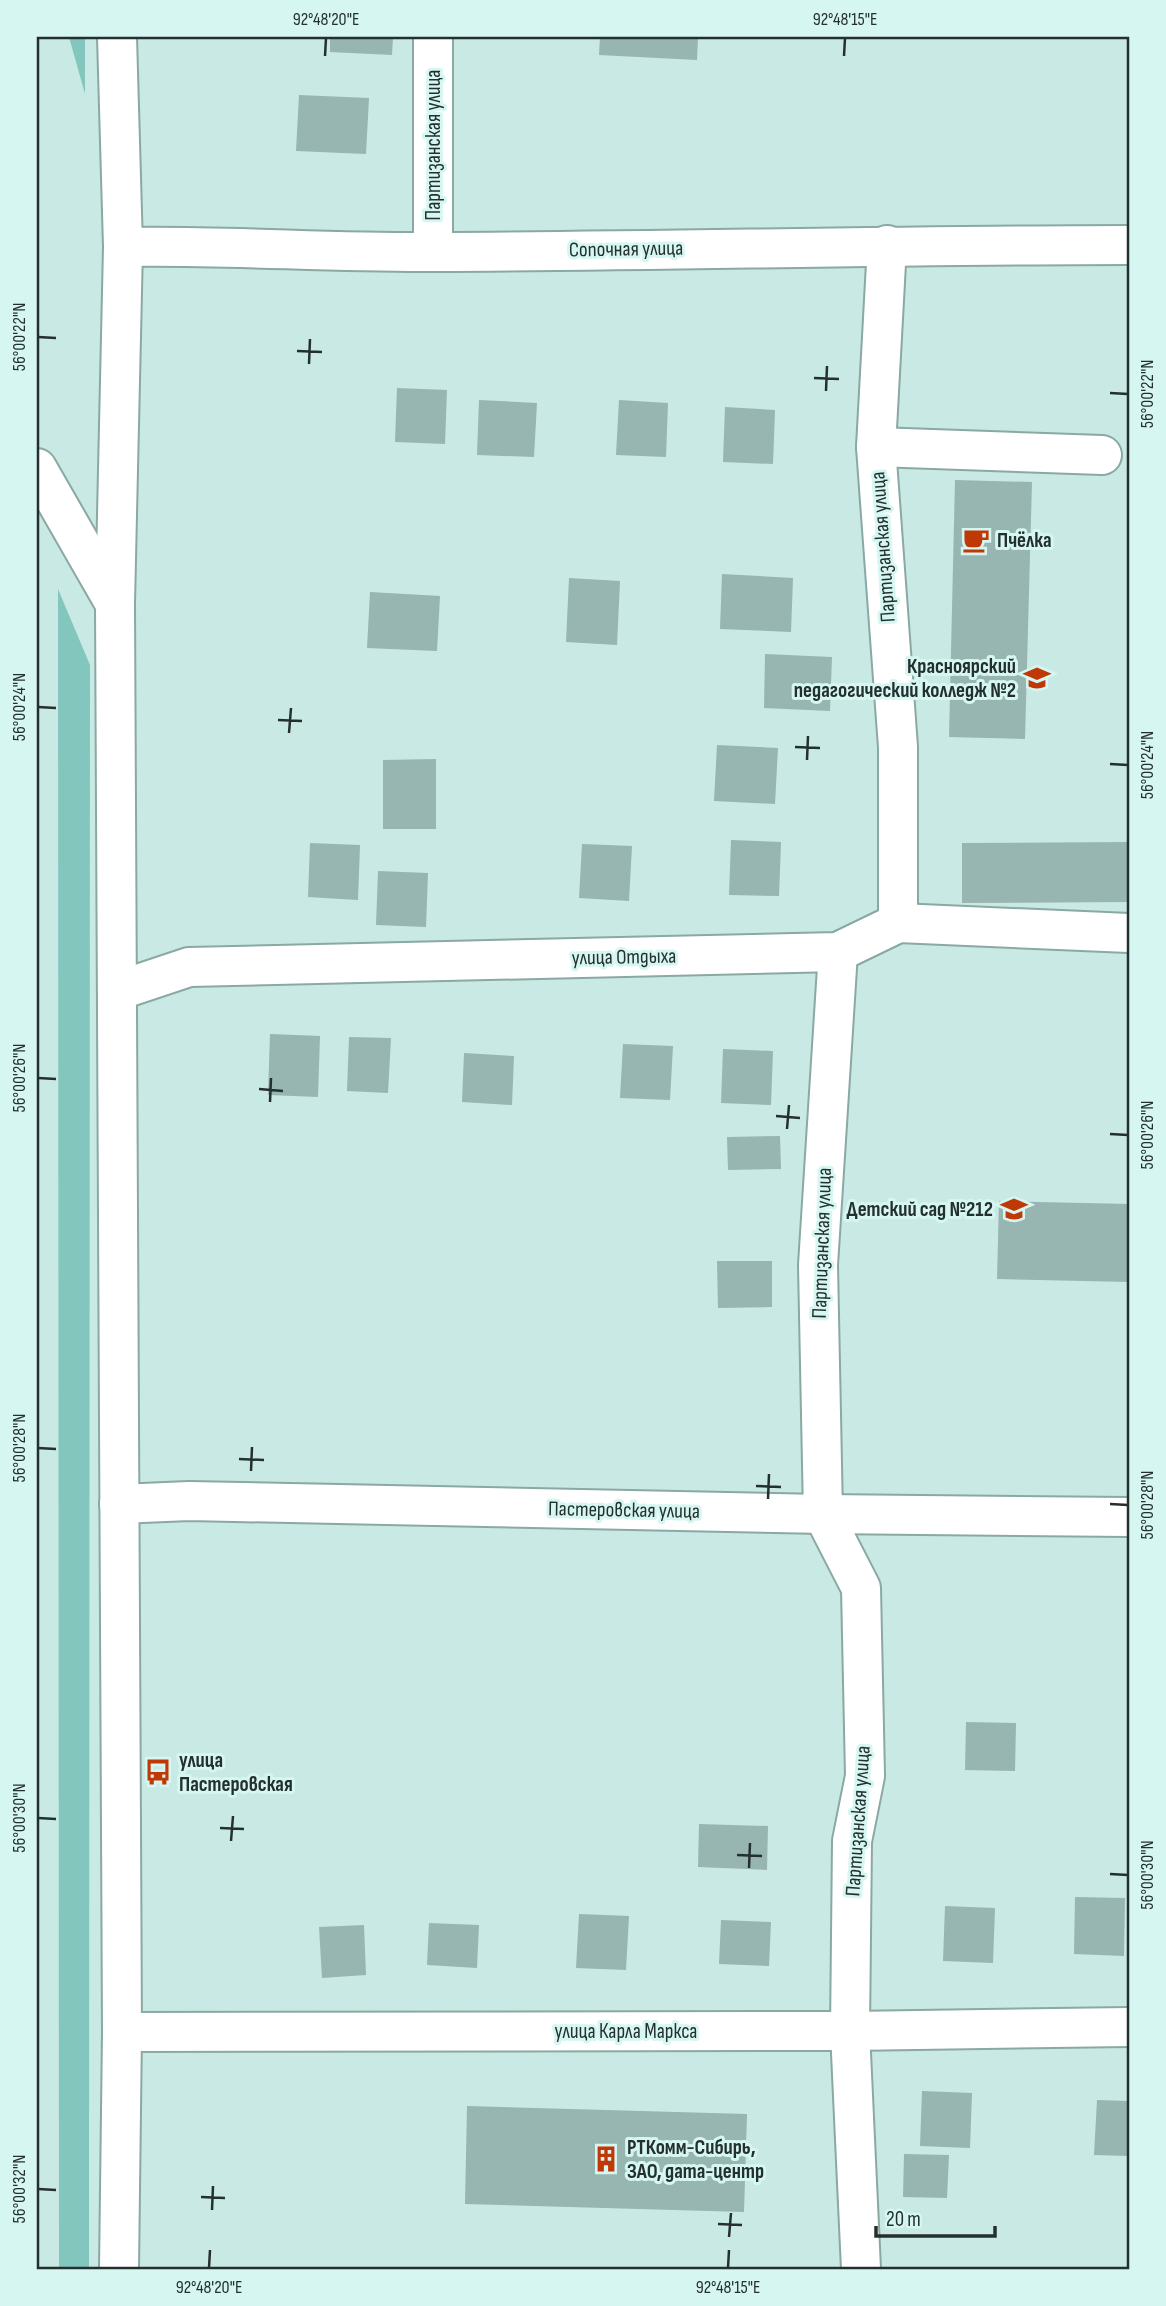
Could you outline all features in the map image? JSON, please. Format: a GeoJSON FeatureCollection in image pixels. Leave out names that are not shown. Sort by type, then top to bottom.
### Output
{"type":"FeatureCollection","features":[{"type":"Feature","properties":{"kind":"street"},"geometry":{"type":"LineString","coordinates":[[117,37],[123,247],[115,604],[122,2032],[119,2269]]}},
{"type":"Feature","properties":{"kind":"street","name":"Партизанская улица"},"geometry":{"type":"LineString","coordinates":[[432,253],[433,37]]}},
{"type":"Feature","properties":{"kind":"street","name":"Сопочная улица"},"geometry":{"type":"LineString","coordinates":[[123,247],[196,245],[432,253],[887,245],[1129,244]]}},
{"type":"Feature","properties":{"kind":"street","name":"Партизанская улица"},"geometry":{"type":"LineString","coordinates":[[887,245],[876,447],[898,747],[898,923]]}},
{"type":"Feature","properties":{"kind":"street"},"geometry":{"type":"LineString","coordinates":[[876,447],[1101,455]]}},
{"type":"Feature","properties":{"kind":"street"},"geometry":{"type":"LineString","coordinates":[[37,468],[115,604]]}},
{"type":"Feature","properties":{"kind":"street"},"geometry":{"type":"LineString","coordinates":[[838,951],[898,923],[1129,933]]}},
{"type":"Feature","properties":{"kind":"street","name":"Партизанская улица"},"geometry":{"type":"LineString","coordinates":[[838,951],[818,1265],[823,1514],[861,1588],[865,1776],[852,1841],[850,2031],[861,2269]]}},
{"type":"Feature","properties":{"kind":"street","name":"улица Отдыха"},"geometry":{"type":"LineString","coordinates":[[117,991],[189,967],[838,951]]}},
{"type":"Feature","properties":{"kind":"street","name":"Пастеровская улица"},"geometry":{"type":"LineString","coordinates":[[119,1504],[189,1501],[823,1514],[1129,1517]]}},
{"type":"Feature","properties":{"kind":"street","name":"улица Карла Маркса"},"geometry":{"type":"LineString","coordinates":[[122,2032],[850,2031],[1129,2027]]}},
{"type":"Feature","properties":{"kind":"shaded area"},"geometry":{"type":"Polygon","coordinates":[[[69,37],[85,37],[85,94],[69,37]]]}},
{"type":"Feature","properties":{"kind":"shaded area"},"geometry":{"type":"Polygon","coordinates":[[[58,589],[90,665],[89,2269],[59,2269],[58,589]]]}},
{"type":"Feature","properties":{"kind":"building"},"geometry":{"type":"Polygon","coordinates":[[[330,37],[393,37],[392,55],[330,52],[330,37]]]}},
{"type":"Feature","properties":{"kind":"building"},"geometry":{"type":"Polygon","coordinates":[[[600,37],[698,37],[697,60],[599,55],[600,37]]]}},
{"type":"Feature","properties":{"kind":"building"},"geometry":{"type":"Polygon","coordinates":[[[299,95],[369,98],[366,154],[296,151],[299,95]]]}},
{"type":"Feature","properties":{"kind":"building"},"geometry":{"type":"Polygon","coordinates":[[[397,388],[447,390],[445,444],[395,442],[397,388]]]}},
{"type":"Feature","properties":{"kind":"building"},"geometry":{"type":"Polygon","coordinates":[[[479,400],[537,403],[534,457],[477,455],[479,400]]]}},
{"type":"Feature","properties":{"kind":"building"},"geometry":{"type":"Polygon","coordinates":[[[619,400],[668,403],[666,457],[616,455],[619,400]]]}},
{"type":"Feature","properties":{"kind":"building"},"geometry":{"type":"Polygon","coordinates":[[[725,407],[775,410],[773,464],[723,462],[725,407]]]}},
{"type":"Feature","properties":{"kind":"building"},"geometry":{"type":"Polygon","coordinates":[[[955,480],[1032,482],[1025,739],[949,737],[955,480]]]}},
{"type":"Feature","properties":{"kind":"building"},"geometry":{"type":"Polygon","coordinates":[[[722,574],[793,578],[791,632],[720,629],[722,574]]]}},
{"type":"Feature","properties":{"kind":"building"},"geometry":{"type":"Polygon","coordinates":[[[569,578],[620,581],[617,645],[566,642],[569,578]]]}},
{"type":"Feature","properties":{"kind":"building"},"geometry":{"type":"Polygon","coordinates":[[[370,592],[440,596],[437,651],[367,648],[370,592]]]}},
{"type":"Feature","properties":{"kind":"building"},"geometry":{"type":"Polygon","coordinates":[[[765,654],[832,657],[830,711],[764,708],[765,654]]]}},
{"type":"Feature","properties":{"kind":"building"},"geometry":{"type":"Polygon","coordinates":[[[717,745],[778,748],[775,804],[714,801],[717,745]]]}},
{"type":"Feature","properties":{"kind":"building"},"geometry":{"type":"Polygon","coordinates":[[[436,759],[436,829],[383,829],[383,760],[436,759]]]}},
{"type":"Feature","properties":{"kind":"building"},"geometry":{"type":"Polygon","coordinates":[[[731,840],[781,842],[779,896],[729,895],[731,840]]]}},
{"type":"Feature","properties":{"kind":"building"},"geometry":{"type":"Polygon","coordinates":[[[1129,842],[1129,902],[962,903],[962,843],[1129,842]]]}},
{"type":"Feature","properties":{"kind":"building"},"geometry":{"type":"Polygon","coordinates":[[[310,843],[360,845],[358,900],[308,897],[310,843]]]}},
{"type":"Feature","properties":{"kind":"building"},"geometry":{"type":"Polygon","coordinates":[[[582,844],[632,846],[629,901],[579,898],[582,844]]]}},
{"type":"Feature","properties":{"kind":"building"},"geometry":{"type":"Polygon","coordinates":[[[378,871],[428,873],[426,927],[376,925],[378,871]]]}},
{"type":"Feature","properties":{"kind":"building"},"geometry":{"type":"Polygon","coordinates":[[[270,1034],[320,1036],[318,1097],[268,1095],[270,1034]]]}},
{"type":"Feature","properties":{"kind":"building"},"geometry":{"type":"Polygon","coordinates":[[[349,1037],[391,1038],[388,1093],[347,1091],[349,1037]]]}},
{"type":"Feature","properties":{"kind":"building"},"geometry":{"type":"Polygon","coordinates":[[[623,1044],[673,1046],[670,1100],[620,1098],[623,1044]]]}},
{"type":"Feature","properties":{"kind":"building"},"geometry":{"type":"Polygon","coordinates":[[[723,1049],[773,1051],[771,1105],[721,1103],[723,1049]]]}},
{"type":"Feature","properties":{"kind":"building"},"geometry":{"type":"Polygon","coordinates":[[[464,1053],[514,1056],[512,1105],[462,1102],[464,1053]]]}},
{"type":"Feature","properties":{"kind":"building"},"geometry":{"type":"Polygon","coordinates":[[[780,1136],[781,1169],[728,1170],[727,1137],[780,1136]]]}},
{"type":"Feature","properties":{"kind":"building","name":"Детский сад №212"},"geometry":{"type":"Polygon","coordinates":[[[999,1201],[1129,1204],[1129,1282],[997,1279],[999,1201]]]}},
{"type":"Feature","properties":{"kind":"building"},"geometry":{"type":"Polygon","coordinates":[[[717,1261],[772,1261],[772,1307],[718,1308],[717,1261]]]}},
{"type":"Feature","properties":{"kind":"building"},"geometry":{"type":"Polygon","coordinates":[[[966,1722],[1016,1723],[1015,1771],[965,1770],[966,1722]]]}},
{"type":"Feature","properties":{"kind":"building"},"geometry":{"type":"Polygon","coordinates":[[[699,1824],[768,1826],[767,1870],[698,1867],[699,1824]]]}},
{"type":"Feature","properties":{"kind":"building"},"geometry":{"type":"Polygon","coordinates":[[[1075,1897],[1125,1898],[1124,1956],[1074,1954],[1075,1897]]]}},
{"type":"Feature","properties":{"kind":"building"},"geometry":{"type":"Polygon","coordinates":[[[945,1906],[995,1908],[993,1963],[943,1961],[945,1906]]]}},
{"type":"Feature","properties":{"kind":"building"},"geometry":{"type":"Polygon","coordinates":[[[579,1914],[629,1916],[626,1970],[576,1968],[579,1914]]]}},
{"type":"Feature","properties":{"kind":"building"},"geometry":{"type":"Polygon","coordinates":[[[721,1920],[771,1922],[769,1966],[719,1964],[721,1920]]]}},
{"type":"Feature","properties":{"kind":"building"},"geometry":{"type":"Polygon","coordinates":[[[429,1923],[479,1925],[477,1968],[427,1965],[429,1923]]]}},
{"type":"Feature","properties":{"kind":"building"},"geometry":{"type":"Polygon","coordinates":[[[364,1925],[366,1975],[322,1978],[319,1927],[364,1925]]]}},
{"type":"Feature","properties":{"kind":"building"},"geometry":{"type":"Polygon","coordinates":[[[922,2091],[972,2093],[970,2148],[920,2146],[922,2091]]]}},
{"type":"Feature","properties":{"kind":"building"},"geometry":{"type":"Polygon","coordinates":[[[1097,2100],[1129,2101],[1129,2156],[1094,2155],[1097,2100]]]}},
{"type":"Feature","properties":{"kind":"building","name":"РТКомм-Сибирь, ЗАО, дата-центр"},"geometry":{"type":"Polygon","coordinates":[[[467,2106],[747,2114],[744,2212],[465,2204],[467,2106]]]}},
{"type":"Feature","properties":{"kind":"building"},"geometry":{"type":"Polygon","coordinates":[[[904,2154],[949,2155],[947,2198],[903,2197],[904,2154]]]}},
{"type":"Feature","properties":{"kind":"place","name":"Пчёлка"},"geometry":{"type":"Point","coordinates":[976,540]}},
{"type":"Feature","properties":{"kind":"place","name":"Красноярский педагогический колледж №2"},"geometry":{"type":"Point","coordinates":[1037,678]}},
{"type":"Feature","properties":{"kind":"place","name":"Детский сад №212"},"geometry":{"type":"Point","coordinates":[1014,1209]}},
{"type":"Feature","properties":{"kind":"place","name":"улица Пастеровская"},"geometry":{"type":"Point","coordinates":[158,1772]}},
{"type":"Feature","properties":{"kind":"place","name":"РТКомм-Сибирь, ЗАО, дата-центр"},"geometry":{"type":"Point","coordinates":[606,2159]}}]}
